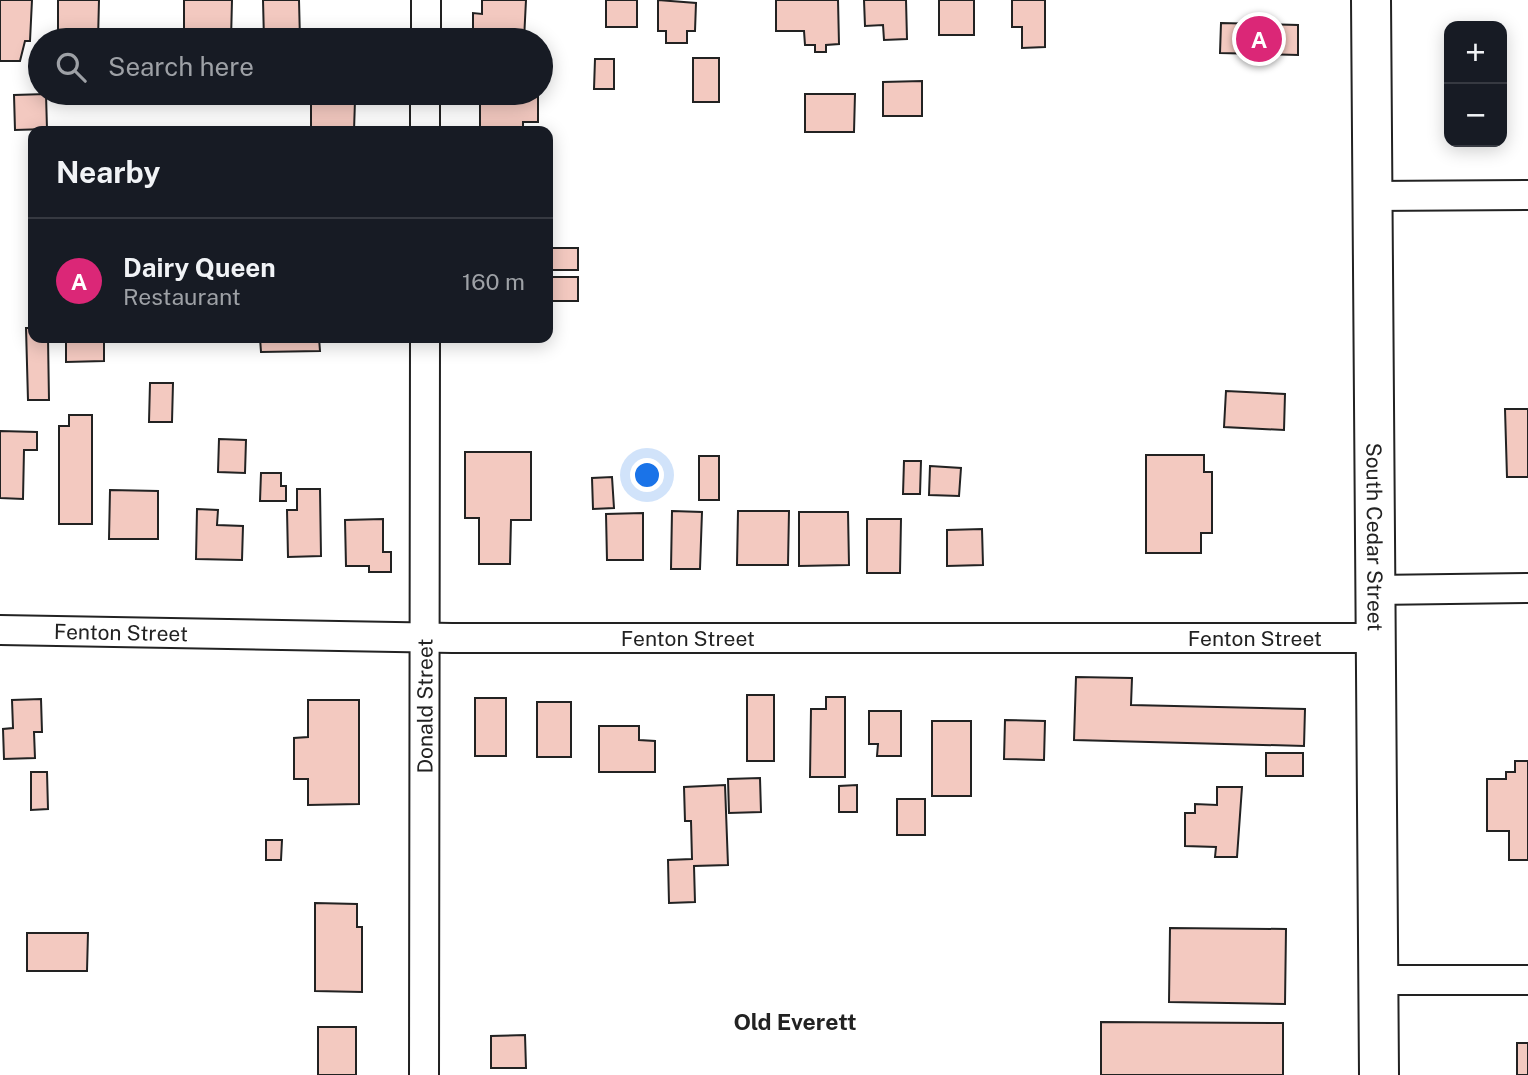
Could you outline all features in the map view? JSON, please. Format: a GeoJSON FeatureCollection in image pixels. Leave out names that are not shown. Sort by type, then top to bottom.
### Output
{"type":"FeatureCollection","features":[{"type":"Feature","properties":{"kind":"main road","name":"South Cedar Street"},"geometry":{"type":"LineString","coordinates":[[1371,0],[1379,1075]]}},
{"type":"Feature","properties":{"kind":"street"},"geometry":{"type":"LineString","coordinates":[[426,0],[426,28]]}},
{"type":"Feature","properties":{"kind":"street"},"geometry":{"type":"LineString","coordinates":[[425,105],[425,126]]}},
{"type":"Feature","properties":{"kind":"street"},"geometry":{"type":"LineString","coordinates":[[1371,196],[1528,195]]}},
{"type":"Feature","properties":{"kind":"street","name":"Donald Street"},"geometry":{"type":"LineString","coordinates":[[424,1075],[425,343]]}},
{"type":"Feature","properties":{"kind":"street"},"geometry":{"type":"LineString","coordinates":[[1374,590],[1528,588]]}},
{"type":"Feature","properties":{"kind":"street","name":"Fenton Street"},"geometry":{"type":"LineString","coordinates":[[0,630],[425,637],[1374,638]]}},
{"type":"Feature","properties":{"kind":"street"},"geometry":{"type":"LineString","coordinates":[[1378,980],[1528,980]]}},
{"type":"Feature","properties":{"kind":"building"},"geometry":{"type":"Polygon","coordinates":[[[0,0],[32,0],[31,28],[28,28],[28,41],[25,41],[20,61],[0,61],[0,0]]]}},
{"type":"Feature","properties":{"kind":"building"},"geometry":{"type":"Polygon","coordinates":[[[58,0],[99,0],[98,28],[58,28],[58,0]]]}},
{"type":"Feature","properties":{"kind":"building"},"geometry":{"type":"Polygon","coordinates":[[[184,0],[232,0],[231,28],[184,28],[184,0]]]}},
{"type":"Feature","properties":{"kind":"building"},"geometry":{"type":"Polygon","coordinates":[[[263,0],[299,0],[300,28],[264,28],[263,0]]]}},
{"type":"Feature","properties":{"kind":"building"},"geometry":{"type":"Polygon","coordinates":[[[482,0],[526,0],[525,28],[473,28],[473,13],[482,14],[482,0]]]}},
{"type":"Feature","properties":{"kind":"building"},"geometry":{"type":"Polygon","coordinates":[[[606,0],[637,0],[637,27],[606,27],[606,0]]]}},
{"type":"Feature","properties":{"kind":"building"},"geometry":{"type":"Polygon","coordinates":[[[658,0],[696,3],[695,31],[687,31],[687,43],[666,43],[666,31],[658,31],[658,0]]]}},
{"type":"Feature","properties":{"kind":"building"},"geometry":{"type":"Polygon","coordinates":[[[776,0],[838,0],[839,44],[826,45],[826,52],[815,52],[815,45],[805,45],[804,31],[776,31],[776,0]]]}},
{"type":"Feature","properties":{"kind":"building"},"geometry":{"type":"Polygon","coordinates":[[[864,0],[906,0],[907,39],[884,40],[883,25],[865,26],[864,0]]]}},
{"type":"Feature","properties":{"kind":"building"},"geometry":{"type":"Polygon","coordinates":[[[939,0],[974,0],[974,35],[939,35],[939,0]]]}},
{"type":"Feature","properties":{"kind":"building"},"geometry":{"type":"Polygon","coordinates":[[[1012,0],[1045,0],[1045,47],[1022,48],[1022,27],[1012,27],[1012,0]]]}},
{"type":"Feature","properties":{"kind":"building"},"geometry":{"type":"Polygon","coordinates":[[[1221,23],[1298,25],[1298,55],[1220,53],[1221,23]]]}},
{"type":"Feature","properties":{"kind":"building"},"geometry":{"type":"Polygon","coordinates":[[[693,58],[719,58],[719,102],[693,102],[693,58]]]}},
{"type":"Feature","properties":{"kind":"building"},"geometry":{"type":"Polygon","coordinates":[[[595,59],[614,59],[614,89],[594,89],[595,59]]]}},
{"type":"Feature","properties":{"kind":"building"},"geometry":{"type":"Polygon","coordinates":[[[922,81],[922,116],[883,116],[883,82],[922,81]]]}},
{"type":"Feature","properties":{"kind":"building"},"geometry":{"type":"Polygon","coordinates":[[[805,94],[855,94],[854,132],[805,132],[805,94]]]}},
{"type":"Feature","properties":{"kind":"building"},"geometry":{"type":"Polygon","coordinates":[[[14,95],[28,95],[28,105],[46,105],[47,126],[28,126],[28,130],[15,130],[14,95]]]}},
{"type":"Feature","properties":{"kind":"building"},"geometry":{"type":"Polygon","coordinates":[[[311,105],[355,105],[354,126],[311,126],[311,105]]]}},
{"type":"Feature","properties":{"kind":"building"},"geometry":{"type":"Polygon","coordinates":[[[480,105],[538,105],[538,122],[523,122],[523,126],[480,126],[480,105]]]}},
{"type":"Feature","properties":{"kind":"building"},"geometry":{"type":"Polygon","coordinates":[[[553,248],[578,248],[578,270],[553,270],[553,248]]]}},
{"type":"Feature","properties":{"kind":"building"},"geometry":{"type":"Polygon","coordinates":[[[553,277],[578,277],[578,301],[553,301],[553,277]]]}},
{"type":"Feature","properties":{"kind":"building"},"geometry":{"type":"Polygon","coordinates":[[[26,328],[28,343],[48,343],[49,400],[28,400],[26,328]]]}},
{"type":"Feature","properties":{"kind":"building"},"geometry":{"type":"Polygon","coordinates":[[[66,343],[104,343],[104,361],[66,362],[66,343]]]}},
{"type":"Feature","properties":{"kind":"building"},"geometry":{"type":"Polygon","coordinates":[[[260,343],[319,343],[320,351],[261,352],[260,343]]]}},
{"type":"Feature","properties":{"kind":"building"},"geometry":{"type":"Polygon","coordinates":[[[150,383],[173,383],[172,422],[149,422],[150,383]]]}},
{"type":"Feature","properties":{"kind":"building"},"geometry":{"type":"Polygon","coordinates":[[[1226,391],[1285,394],[1284,430],[1224,427],[1226,391]]]}},
{"type":"Feature","properties":{"kind":"building"},"geometry":{"type":"Polygon","coordinates":[[[1505,409],[1528,409],[1528,477],[1507,477],[1505,409]]]}},
{"type":"Feature","properties":{"kind":"building"},"geometry":{"type":"Polygon","coordinates":[[[69,415],[92,415],[92,524],[59,524],[59,426],[69,426],[69,415]]]}},
{"type":"Feature","properties":{"kind":"building"},"geometry":{"type":"Polygon","coordinates":[[[0,431],[37,432],[37,450],[24,450],[23,499],[0,498],[0,431]]]}},
{"type":"Feature","properties":{"kind":"building"},"geometry":{"type":"Polygon","coordinates":[[[219,439],[246,440],[245,473],[218,472],[219,439]]]}},
{"type":"Feature","properties":{"kind":"building"},"geometry":{"type":"Polygon","coordinates":[[[465,452],[531,452],[531,520],[511,520],[510,564],[479,564],[479,518],[465,518],[465,452]]]}},
{"type":"Feature","properties":{"kind":"building"},"geometry":{"type":"Polygon","coordinates":[[[1146,455],[1204,455],[1204,472],[1212,472],[1212,533],[1201,533],[1201,553],[1146,553],[1146,455]]]}},
{"type":"Feature","properties":{"kind":"building"},"geometry":{"type":"Polygon","coordinates":[[[699,456],[719,456],[719,500],[699,500],[699,456]]]}},
{"type":"Feature","properties":{"kind":"building"},"geometry":{"type":"Polygon","coordinates":[[[904,461],[921,461],[920,494],[903,494],[904,461]]]}},
{"type":"Feature","properties":{"kind":"building"},"geometry":{"type":"Polygon","coordinates":[[[930,466],[961,468],[959,496],[929,495],[930,466]]]}},
{"type":"Feature","properties":{"kind":"building"},"geometry":{"type":"Polygon","coordinates":[[[261,473],[281,473],[281,486],[286,486],[286,501],[260,501],[261,473]]]}},
{"type":"Feature","properties":{"kind":"building"},"geometry":{"type":"Polygon","coordinates":[[[612,477],[614,508],[593,509],[592,478],[612,477]]]}},
{"type":"Feature","properties":{"kind":"building"},"geometry":{"type":"Polygon","coordinates":[[[297,489],[320,489],[321,556],[288,557],[287,510],[297,510],[297,489]]]}},
{"type":"Feature","properties":{"kind":"building"},"geometry":{"type":"Polygon","coordinates":[[[110,490],[158,491],[158,539],[109,539],[110,490]]]}},
{"type":"Feature","properties":{"kind":"building"},"geometry":{"type":"Polygon","coordinates":[[[197,509],[218,510],[217,525],[243,526],[242,560],[196,559],[197,509]]]}},
{"type":"Feature","properties":{"kind":"building"},"geometry":{"type":"Polygon","coordinates":[[[672,511],[702,512],[700,569],[671,569],[672,511]]]}},
{"type":"Feature","properties":{"kind":"building"},"geometry":{"type":"Polygon","coordinates":[[[738,511],[789,511],[788,565],[737,565],[738,511]]]}},
{"type":"Feature","properties":{"kind":"building"},"geometry":{"type":"Polygon","coordinates":[[[799,512],[848,512],[849,565],[799,566],[799,512]]]}},
{"type":"Feature","properties":{"kind":"building"},"geometry":{"type":"Polygon","coordinates":[[[643,513],[643,560],[607,560],[606,514],[643,513]]]}},
{"type":"Feature","properties":{"kind":"building"},"geometry":{"type":"Polygon","coordinates":[[[383,519],[383,552],[391,552],[391,572],[369,572],[369,566],[346,566],[345,520],[383,519]]]}},
{"type":"Feature","properties":{"kind":"building"},"geometry":{"type":"Polygon","coordinates":[[[867,519],[901,519],[900,573],[867,573],[867,519]]]}},
{"type":"Feature","properties":{"kind":"building"},"geometry":{"type":"Polygon","coordinates":[[[982,529],[983,565],[947,566],[947,530],[982,529]]]}},
{"type":"Feature","properties":{"kind":"building"},"geometry":{"type":"Polygon","coordinates":[[[1076,677],[1132,678],[1131,705],[1305,709],[1304,746],[1074,740],[1076,677]]]}},
{"type":"Feature","properties":{"kind":"building"},"geometry":{"type":"Polygon","coordinates":[[[747,695],[774,695],[774,761],[747,761],[747,695]]]}},
{"type":"Feature","properties":{"kind":"building"},"geometry":{"type":"Polygon","coordinates":[[[826,697],[845,697],[845,777],[810,777],[811,709],[826,709],[826,697]]]}},
{"type":"Feature","properties":{"kind":"building"},"geometry":{"type":"Polygon","coordinates":[[[475,698],[506,698],[506,756],[475,756],[475,698]]]}},
{"type":"Feature","properties":{"kind":"building"},"geometry":{"type":"Polygon","coordinates":[[[41,699],[42,732],[34,732],[35,758],[4,759],[3,729],[13,728],[12,700],[41,699]]]}},
{"type":"Feature","properties":{"kind":"building"},"geometry":{"type":"Polygon","coordinates":[[[308,700],[359,700],[359,804],[308,805],[308,779],[294,779],[294,738],[308,737],[308,700]]]}},
{"type":"Feature","properties":{"kind":"building"},"geometry":{"type":"Polygon","coordinates":[[[537,702],[571,702],[571,757],[537,757],[537,702]]]}},
{"type":"Feature","properties":{"kind":"building"},"geometry":{"type":"Polygon","coordinates":[[[869,711],[901,711],[901,756],[877,756],[878,744],[869,744],[869,711]]]}},
{"type":"Feature","properties":{"kind":"building"},"geometry":{"type":"Polygon","coordinates":[[[1005,720],[1045,721],[1044,760],[1004,759],[1005,720]]]}},
{"type":"Feature","properties":{"kind":"building"},"geometry":{"type":"Polygon","coordinates":[[[932,721],[971,721],[971,796],[932,796],[932,721]]]}},
{"type":"Feature","properties":{"kind":"building"},"geometry":{"type":"Polygon","coordinates":[[[599,726],[639,726],[639,740],[655,741],[655,772],[599,772],[599,726]]]}},
{"type":"Feature","properties":{"kind":"building"},"geometry":{"type":"Polygon","coordinates":[[[1266,753],[1303,753],[1303,776],[1266,776],[1266,753]]]}},
{"type":"Feature","properties":{"kind":"building"},"geometry":{"type":"Polygon","coordinates":[[[1515,761],[1528,761],[1528,860],[1509,860],[1509,831],[1487,831],[1487,779],[1506,779],[1506,772],[1515,772],[1515,761]]]}},
{"type":"Feature","properties":{"kind":"building"},"geometry":{"type":"Polygon","coordinates":[[[31,772],[47,772],[48,809],[31,810],[31,772]]]}},
{"type":"Feature","properties":{"kind":"building"},"geometry":{"type":"Polygon","coordinates":[[[760,778],[761,812],[729,813],[728,779],[760,778]]]}},
{"type":"Feature","properties":{"kind":"building"},"geometry":{"type":"Polygon","coordinates":[[[725,785],[728,865],[694,866],[695,902],[669,903],[668,860],[692,859],[691,821],[685,821],[684,787],[725,785]]]}},
{"type":"Feature","properties":{"kind":"building"},"geometry":{"type":"Polygon","coordinates":[[[857,785],[857,812],[839,812],[839,786],[857,785]]]}},
{"type":"Feature","properties":{"kind":"building"},"geometry":{"type":"Polygon","coordinates":[[[1217,787],[1242,787],[1237,857],[1215,857],[1216,847],[1185,846],[1185,813],[1195,813],[1195,804],[1217,805],[1217,787]]]}},
{"type":"Feature","properties":{"kind":"building"},"geometry":{"type":"Polygon","coordinates":[[[897,799],[925,799],[925,835],[897,835],[897,799]]]}},
{"type":"Feature","properties":{"kind":"building"},"geometry":{"type":"Polygon","coordinates":[[[266,840],[282,840],[281,860],[266,860],[266,840]]]}},
{"type":"Feature","properties":{"kind":"building"},"geometry":{"type":"Polygon","coordinates":[[[315,903],[357,904],[357,927],[362,927],[362,992],[315,991],[315,903]]]}},
{"type":"Feature","properties":{"kind":"building"},"geometry":{"type":"Polygon","coordinates":[[[1170,928],[1286,929],[1285,1004],[1169,1002],[1170,928]]]}},
{"type":"Feature","properties":{"kind":"building"},"geometry":{"type":"Polygon","coordinates":[[[27,933],[88,933],[87,971],[27,971],[27,933]]]}},
{"type":"Feature","properties":{"kind":"building"},"geometry":{"type":"Polygon","coordinates":[[[1101,1022],[1283,1023],[1283,1075],[1101,1075],[1101,1022]]]}},
{"type":"Feature","properties":{"kind":"building"},"geometry":{"type":"Polygon","coordinates":[[[318,1027],[356,1027],[356,1075],[318,1075],[318,1027]]]}},
{"type":"Feature","properties":{"kind":"building"},"geometry":{"type":"Polygon","coordinates":[[[525,1035],[526,1068],[491,1068],[491,1036],[525,1035]]]}},
{"type":"Feature","properties":{"kind":"building"},"geometry":{"type":"Polygon","coordinates":[[[1517,1043],[1528,1043],[1528,1075],[1517,1075],[1517,1043]]]}},
{"type":"Feature","properties":{"kind":"place","name":"Dairy Queen"},"geometry":{"type":"Point","coordinates":[1259,39]}},
{"type":"Feature","properties":{"kind":"district","name":"Old Everett"},"geometry":{"type":"Point","coordinates":[795,1021]}}]}
